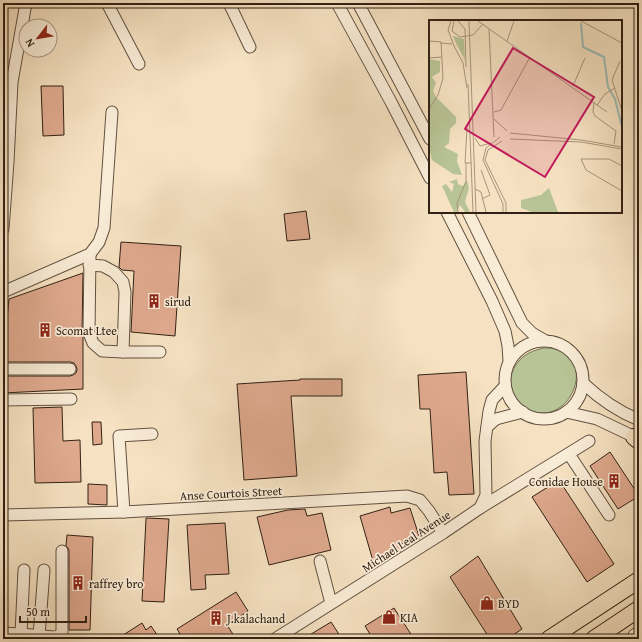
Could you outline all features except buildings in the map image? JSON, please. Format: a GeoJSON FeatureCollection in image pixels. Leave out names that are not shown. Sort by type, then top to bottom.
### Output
{"type":"FeatureCollection","features":[{"type":"Feature","properties":{"kind":"highway"},"geometry":{"type":"LineString","coordinates":[[611,598],[639,574]]}},
{"type":"Feature","properties":{"kind":"highway"},"geometry":{"type":"LineString","coordinates":[[549,639],[639,580]]}},
{"type":"Feature","properties":{"kind":"highway"},"geometry":{"type":"LineString","coordinates":[[594,639],[639,609]]}},
{"type":"Feature","properties":{"kind":"street"},"geometry":{"type":"LineString","coordinates":[[3,229],[5,162],[12,82],[26,3]]}},
{"type":"Feature","properties":{"kind":"street"},"geometry":{"type":"LineString","coordinates":[[107,3],[139,64]]}},
{"type":"Feature","properties":{"kind":"street"},"geometry":{"type":"LineString","coordinates":[[229,3],[250,47]]}},
{"type":"Feature","properties":{"kind":"street"},"geometry":{"type":"LineString","coordinates":[[337,3],[391,102],[429,176]]}},
{"type":"Feature","properties":{"kind":"street"},"geometry":{"type":"LineString","coordinates":[[358,3],[429,136]]}},
{"type":"Feature","properties":{"kind":"street"},"geometry":{"type":"LineString","coordinates":[[112,112],[104,228],[90,259],[89,333],[94,343],[102,351],[160,352]]}},
{"type":"Feature","properties":{"kind":"street"},"geometry":{"type":"LineString","coordinates":[[447,213],[494,307],[504,331],[508,346],[509,361]]}},
{"type":"Feature","properties":{"kind":"street"},"geometry":{"type":"LineString","coordinates":[[468,213],[522,322],[532,333],[544,340],[564,346],[572,353],[582,372],[581,391],[573,406],[558,416],[549,418],[531,416],[522,412],[514,405],[505,386],[505,373],[509,361],[516,352],[524,346],[544,340]]}},
{"type":"Feature","properties":{"kind":"street"},"geometry":{"type":"LineString","coordinates":[[3,292],[90,259],[114,272],[123,282],[125,292],[123,352]]}},
{"type":"Feature","properties":{"kind":"street"},"geometry":{"type":"LineString","coordinates":[[3,369],[70,369]]}},
{"type":"Feature","properties":{"kind":"street"},"geometry":{"type":"LineString","coordinates":[[582,383],[612,407],[639,420]]}},
{"type":"Feature","properties":{"kind":"street"},"geometry":{"type":"LineString","coordinates":[[480,508],[486,495],[485,441],[489,411],[492,400],[505,386]]}},
{"type":"Feature","properties":{"kind":"street"},"geometry":{"type":"LineString","coordinates":[[3,400],[71,399]]}},
{"type":"Feature","properties":{"kind":"street"},"geometry":{"type":"LineString","coordinates":[[487,427],[496,419],[522,412]]}},
{"type":"Feature","properties":{"kind":"street"},"geometry":{"type":"LineString","coordinates":[[566,412],[597,419],[637,439]]}},
{"type":"Feature","properties":{"kind":"street"},"geometry":{"type":"LineString","coordinates":[[124,512],[119,436],[152,434]]}},
{"type":"Feature","properties":{"kind":"street","name":"Michael Leal Avenue"},"geometry":{"type":"LineString","coordinates":[[275,639],[480,508],[589,441]]}},
{"type":"Feature","properties":{"kind":"street"},"geometry":{"type":"LineString","coordinates":[[569,454],[609,515]]}},
{"type":"Feature","properties":{"kind":"street","name":"Anse Courtois Street"},"geometry":{"type":"LineString","coordinates":[[3,515],[124,512],[407,496],[420,500],[443,533]]}},
{"type":"Feature","properties":{"kind":"street"},"geometry":{"type":"LineString","coordinates":[[3,633],[54,637],[59,636],[62,632],[62,551]]}},
{"type":"Feature","properties":{"kind":"street"},"geometry":{"type":"LineString","coordinates":[[320,561],[331,603]]}},
{"type":"Feature","properties":{"kind":"street"},"geometry":{"type":"LineString","coordinates":[[21,634],[24,570]]}},
{"type":"Feature","properties":{"kind":"street"},"geometry":{"type":"LineString","coordinates":[[39,636],[44,570]]}},
{"type":"Feature","properties":{"kind":"green space"},"geometry":{"type":"Polygon","coordinates":[[[543,348],[559,350],[570,358],[575,367],[576,377],[570,397],[563,405],[554,411],[543,413],[527,410],[519,404],[514,397],[510,383],[513,369],[517,363],[528,354],[543,348]]]}},
{"type":"Feature","properties":{"kind":"place","name":"sirud"},"geometry":{"type":"Point","coordinates":[154,301]}},
{"type":"Feature","properties":{"kind":"place","name":"Scomat Ltee"},"geometry":{"type":"Point","coordinates":[45,330]}},
{"type":"Feature","properties":{"kind":"place","name":"Conidae House"},"geometry":{"type":"Point","coordinates":[614,481]}},
{"type":"Feature","properties":{"kind":"place","name":"raffrey bro"},"geometry":{"type":"Point","coordinates":[78,583]}},
{"type":"Feature","properties":{"kind":"place","name":"BYD"},"geometry":{"type":"Point","coordinates":[487,603]}},
{"type":"Feature","properties":{"kind":"place","name":"KIA"},"geometry":{"type":"Point","coordinates":[389,617]}},
{"type":"Feature","properties":{"kind":"place","name":"J.kalachand"},"geometry":{"type":"Point","coordinates":[216,618]}}]}
